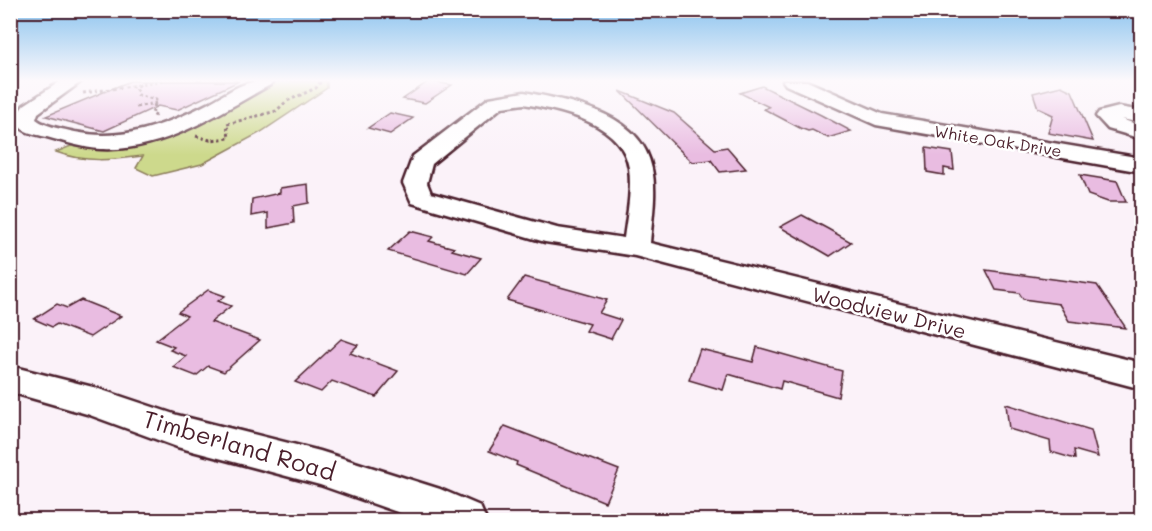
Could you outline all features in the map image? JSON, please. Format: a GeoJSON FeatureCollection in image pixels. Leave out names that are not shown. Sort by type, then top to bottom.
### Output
{"type":"FeatureCollection","features":[{"type":"Feature","properties":{"kind":"street"},"geometry":{"type":"LineString","coordinates":[[39,106],[25,117],[26,122],[33,127],[86,140],[109,142],[133,141],[169,128],[214,106]]}},
{"type":"Feature","properties":{"kind":"street","name":"Woodview Drive"},"geometry":{"type":"LineString","coordinates":[[491,106],[421,161],[415,183],[422,198],[555,236],[636,248],[1142,376]]}},
{"type":"Feature","properties":{"kind":"street","name":"Woodview Drive"},"geometry":{"type":"LineString","coordinates":[[566,106],[590,115],[624,137],[635,148],[641,168],[636,248]]}},
{"type":"Feature","properties":{"kind":"street","name":"White Oak Drive"},"geometry":{"type":"LineString","coordinates":[[847,106],[876,119],[899,124],[1142,165]]}},
{"type":"Feature","properties":{"kind":"street","name":"Timberland Road"},"geometry":{"type":"LineString","coordinates":[[10,379],[93,400],[177,431],[320,468],[440,507],[465,520]]}},
{"type":"Feature","properties":{"kind":"path"},"geometry":{"type":"LineString","coordinates":[[155,106],[152,114],[161,120]]}},
{"type":"Feature","properties":{"kind":"path"},"geometry":{"type":"LineString","coordinates":[[193,135],[210,140],[229,138],[227,124],[276,111],[282,106]]}},
{"type":"Feature","properties":{"kind":"green space"},"geometry":{"type":"Polygon","coordinates":[[[223,106],[300,106],[261,132],[202,164],[153,176],[136,168],[143,156],[89,159],[56,152],[71,146],[93,148],[177,129],[223,106]]]}},
{"type":"Feature","properties":{"kind":"building"},"geometry":{"type":"Polygon","coordinates":[[[71,106],[186,106],[177,110],[158,106],[104,131],[46,116],[71,106]]]}},
{"type":"Feature","properties":{"kind":"building"},"geometry":{"type":"Polygon","coordinates":[[[635,106],[656,106],[674,113],[715,149],[727,147],[746,169],[720,172],[711,160],[692,162],[635,106]]]}},
{"type":"Feature","properties":{"kind":"building"},"geometry":{"type":"Polygon","coordinates":[[[766,106],[802,106],[851,131],[828,138],[812,130],[800,128],[764,109],[769,107],[766,106]]]}},
{"type":"Feature","properties":{"kind":"building"},"geometry":{"type":"Polygon","coordinates":[[[1037,106],[1078,106],[1093,141],[1048,133],[1053,115],[1037,106]]]}},
{"type":"Feature","properties":{"kind":"building"},"geometry":{"type":"Polygon","coordinates":[[[390,113],[413,118],[390,134],[368,128],[390,113]]]}},
{"type":"Feature","properties":{"kind":"building"},"geometry":{"type":"Polygon","coordinates":[[[926,148],[952,152],[954,170],[944,168],[944,175],[927,172],[926,148]]]}},
{"type":"Feature","properties":{"kind":"building"},"geometry":{"type":"Polygon","coordinates":[[[1080,175],[1117,181],[1126,202],[1108,202],[1088,195],[1080,175]]]}},
{"type":"Feature","properties":{"kind":"building"},"geometry":{"type":"Polygon","coordinates":[[[308,184],[309,203],[293,206],[294,223],[268,228],[268,213],[251,216],[252,199],[280,193],[280,188],[308,184]]]}},
{"type":"Feature","properties":{"kind":"building"},"geometry":{"type":"Polygon","coordinates":[[[802,215],[851,242],[830,256],[780,227],[802,215]]]}},
{"type":"Feature","properties":{"kind":"building"},"geometry":{"type":"Polygon","coordinates":[[[410,231],[433,237],[429,241],[454,248],[452,250],[481,258],[467,274],[388,251],[410,231]]]}},
{"type":"Feature","properties":{"kind":"building"},"geometry":{"type":"Polygon","coordinates":[[[986,270],[1097,285],[1126,328],[1069,321],[1059,304],[1023,299],[1019,293],[996,290],[986,270]]]}},
{"type":"Feature","properties":{"kind":"building"},"geometry":{"type":"Polygon","coordinates":[[[524,277],[607,300],[599,313],[621,320],[611,339],[586,331],[590,324],[507,300],[524,277]]]}},
{"type":"Feature","properties":{"kind":"building"},"geometry":{"type":"Polygon","coordinates":[[[208,290],[225,296],[218,301],[231,306],[211,322],[260,340],[224,372],[208,366],[196,376],[173,367],[186,356],[170,350],[174,347],[156,340],[187,316],[178,312],[208,290]]]}},
{"type":"Feature","properties":{"kind":"building"},"geometry":{"type":"Polygon","coordinates":[[[81,300],[121,316],[90,337],[57,324],[52,327],[34,319],[57,304],[67,308],[81,300]]]}},
{"type":"Feature","properties":{"kind":"building"},"geometry":{"type":"Polygon","coordinates":[[[341,339],[358,345],[350,353],[398,371],[376,397],[332,381],[321,392],[295,382],[341,339]]]}},
{"type":"Feature","properties":{"kind":"building"},"geometry":{"type":"Polygon","coordinates":[[[757,347],[842,371],[838,397],[782,381],[780,389],[728,374],[723,390],[689,380],[700,349],[753,362],[757,347]]]}},
{"type":"Feature","properties":{"kind":"building"},"geometry":{"type":"Polygon","coordinates":[[[1006,404],[1091,430],[1098,457],[1074,450],[1075,459],[1051,452],[1050,441],[1009,429],[1006,404]]]}},
{"type":"Feature","properties":{"kind":"building"},"geometry":{"type":"Polygon","coordinates":[[[505,426],[619,470],[605,502],[516,465],[517,462],[489,451],[505,426]]]}}]}
